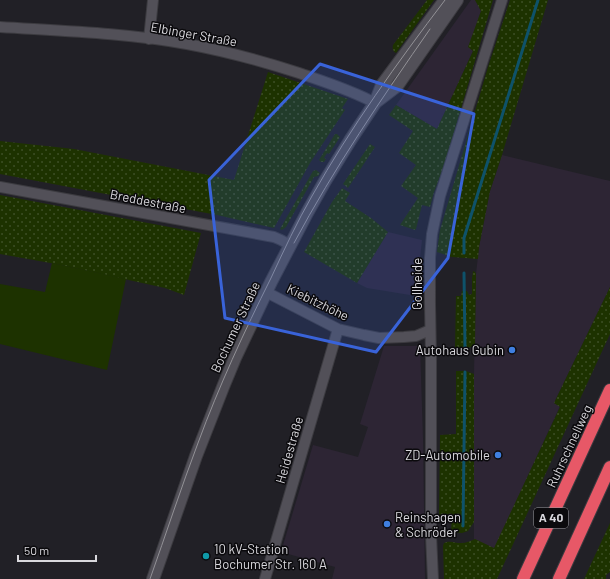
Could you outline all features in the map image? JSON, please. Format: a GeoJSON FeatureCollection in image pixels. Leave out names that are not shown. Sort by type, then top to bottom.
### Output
{"type":"FeatureCollection","features":[{"type":"Feature","properties":{"kind":"highway","name":"Ruhrschnellweg"},"geometry":{"type":"LineString","coordinates":[[523,579],[610,390]]}},
{"type":"Feature","properties":{"kind":"highway","name":"A 40"},"geometry":{"type":"LineString","coordinates":[[559,579],[610,467]]}},
{"type":"Feature","properties":{"kind":"main road"},"geometry":{"type":"LineString","coordinates":[[375,103],[382,85],[445,0]]}},
{"type":"Feature","properties":{"kind":"main road"},"geometry":{"type":"LineString","coordinates":[[375,103],[397,86],[457,0]]}},
{"type":"Feature","properties":{"kind":"main road","name":"Bochumer Straße"},"geometry":{"type":"LineString","coordinates":[[153,579],[196,456],[235,358],[266,292],[307,213],[328,176],[375,103]]}},
{"type":"Feature","properties":{"kind":"street"},"geometry":{"type":"LineString","coordinates":[[149,39],[153,0]]}},
{"type":"Feature","properties":{"kind":"street","name":"Gollheide"},"geometry":{"type":"LineString","coordinates":[[433,579],[431,535],[430,330],[430,258],[432,234],[440,196],[502,0]]}},
{"type":"Feature","properties":{"kind":"street","name":"Elbinger Straße"},"geometry":{"type":"LineString","coordinates":[[0,27],[72,31],[187,44],[247,57],[345,89],[365,97],[375,103]]}},
{"type":"Feature","properties":{"kind":"street","name":"Breddestraße"},"geometry":{"type":"LineString","coordinates":[[0,187],[274,237],[290,245]]}},
{"type":"Feature","properties":{"kind":"street","name":"Kiebitzhöhe"},"geometry":{"type":"LineString","coordinates":[[266,292],[338,329],[379,338],[416,336],[430,330]]}},
{"type":"Feature","properties":{"kind":"street","name":"Heidestraße"},"geometry":{"type":"LineString","coordinates":[[264,579],[338,329]]}},
{"type":"Feature","properties":{"kind":"highlighted area"},"geometry":{"type":"Polygon","coordinates":[[[320,64],[474,114],[448,258],[376,352],[225,318],[209,180],[320,64]]]}},
{"type":"Feature","properties":{"kind":"shaded area"},"geometry":{"type":"Polygon","coordinates":[[[471,0],[475,0],[481,11],[469,47],[473,51],[437,129],[396,105],[471,0]]]}},
{"type":"Feature","properties":{"kind":"shaded area"},"geometry":{"type":"Polygon","coordinates":[[[502,155],[610,181],[610,287],[554,403],[560,406],[492,554],[474,542],[474,374],[476,274],[479,247],[490,191],[502,155]]]}},
{"type":"Feature","properties":{"kind":"shaded area"},"geometry":{"type":"Polygon","coordinates":[[[388,232],[422,240],[416,296],[367,288],[357,283],[388,232]]]}},
{"type":"Feature","properties":{"kind":"shaded area"},"geometry":{"type":"Polygon","coordinates":[[[384,346],[420,346],[425,579],[332,579],[335,567],[281,552],[313,445],[358,457],[368,427],[360,424],[384,346]]]}},
{"type":"Feature","properties":{"kind":"green space"},"geometry":{"type":"Polygon","coordinates":[[[427,0],[434,0],[396,53],[393,50],[393,45],[427,0]]]}},
{"type":"Feature","properties":{"kind":"green space"},"geometry":{"type":"Polygon","coordinates":[[[475,0],[493,0],[444,166],[430,207],[422,205],[415,230],[400,225],[418,198],[401,186],[416,165],[399,153],[413,131],[389,115],[396,105],[437,129],[473,51],[468,47],[481,11],[475,0]]]}},
{"type":"Feature","properties":{"kind":"green space"},"geometry":{"type":"Polygon","coordinates":[[[510,0],[548,0],[490,191],[478,259],[452,257],[437,252],[440,230],[488,67],[510,0]]]}},
{"type":"Feature","properties":{"kind":"green space"},"geometry":{"type":"Polygon","coordinates":[[[268,72],[348,99],[342,108],[345,110],[310,163],[274,228],[217,215],[0,174],[0,141],[74,149],[234,180],[268,72]]]}},
{"type":"Feature","properties":{"kind":"green space"},"geometry":{"type":"Polygon","coordinates":[[[335,134],[340,137],[329,154],[327,153],[324,158],[326,159],[324,162],[321,162],[319,160],[335,134]]]}},
{"type":"Feature","properties":{"kind":"green space"},"geometry":{"type":"Polygon","coordinates":[[[370,144],[375,147],[348,188],[343,184],[370,144]]]}},
{"type":"Feature","properties":{"kind":"green space"},"geometry":{"type":"Polygon","coordinates":[[[316,170],[320,173],[318,176],[314,177],[286,227],[282,230],[280,229],[313,171],[316,170]]]}},
{"type":"Feature","properties":{"kind":"green space"},"geometry":{"type":"Polygon","coordinates":[[[342,188],[350,193],[345,201],[371,218],[388,232],[357,283],[304,252],[332,202],[342,188]]]}},
{"type":"Feature","properties":{"kind":"green space"},"geometry":{"type":"Polygon","coordinates":[[[0,195],[201,233],[184,295],[165,288],[56,264],[0,254],[0,195]]]}},
{"type":"Feature","properties":{"kind":"green space"},"geometry":{"type":"Polygon","coordinates":[[[52,263],[126,279],[107,370],[0,344],[0,284],[45,292],[52,263]]]}},
{"type":"Feature","properties":{"kind":"green space"},"geometry":{"type":"Polygon","coordinates":[[[473,271],[476,274],[475,345],[466,349],[455,348],[456,296],[461,296],[462,291],[467,291],[469,295],[472,294],[473,271]]]}},
{"type":"Feature","properties":{"kind":"green space"},"geometry":{"type":"Polygon","coordinates":[[[610,287],[610,334],[497,579],[444,579],[444,543],[463,543],[475,539],[494,548],[560,407],[554,403],[610,287]]]}},
{"type":"Feature","properties":{"kind":"green space"},"geometry":{"type":"Polygon","coordinates":[[[456,371],[466,371],[474,374],[474,522],[468,531],[462,533],[451,532],[452,516],[446,517],[439,521],[440,435],[456,434],[456,371]]]}},
{"type":"Feature","properties":{"kind":"green space"},"geometry":{"type":"Polygon","coordinates":[[[610,523],[610,572],[606,575],[606,579],[584,579],[610,523]]]}},
{"type":"Feature","properties":{"kind":"waterway"},"geometry":{"type":"LineString","coordinates":[[464,253],[464,238],[538,0]]}},
{"type":"Feature","properties":{"kind":"waterway"},"geometry":{"type":"LineString","coordinates":[[464,273],[465,347]]}},
{"type":"Feature","properties":{"kind":"waterway"},"geometry":{"type":"LineString","coordinates":[[463,526],[465,372]]}},
{"type":"Feature","properties":{"kind":"tram line"},"geometry":{"type":"LineString","coordinates":[[150,579],[214,401],[306,206],[342,145],[409,48],[445,0]]}},
{"type":"Feature","properties":{"kind":"tram line"},"geometry":{"type":"LineString","coordinates":[[294,243],[325,188],[376,107],[430,29]]}},
{"type":"Feature","properties":{"kind":"place","name":"Autohaus Gubin"},"geometry":{"type":"Point","coordinates":[512,350]}},
{"type":"Feature","properties":{"kind":"place","name":"ZD-Automobile"},"geometry":{"type":"Point","coordinates":[498,455]}},
{"type":"Feature","properties":{"kind":"place","name":"Reinshagen & Schröder"},"geometry":{"type":"Point","coordinates":[387,524]}},
{"type":"Feature","properties":{"kind":"place","name":"10 kV-Station Bochumer Str. 160 A"},"geometry":{"type":"Point","coordinates":[206,556]}}]}
